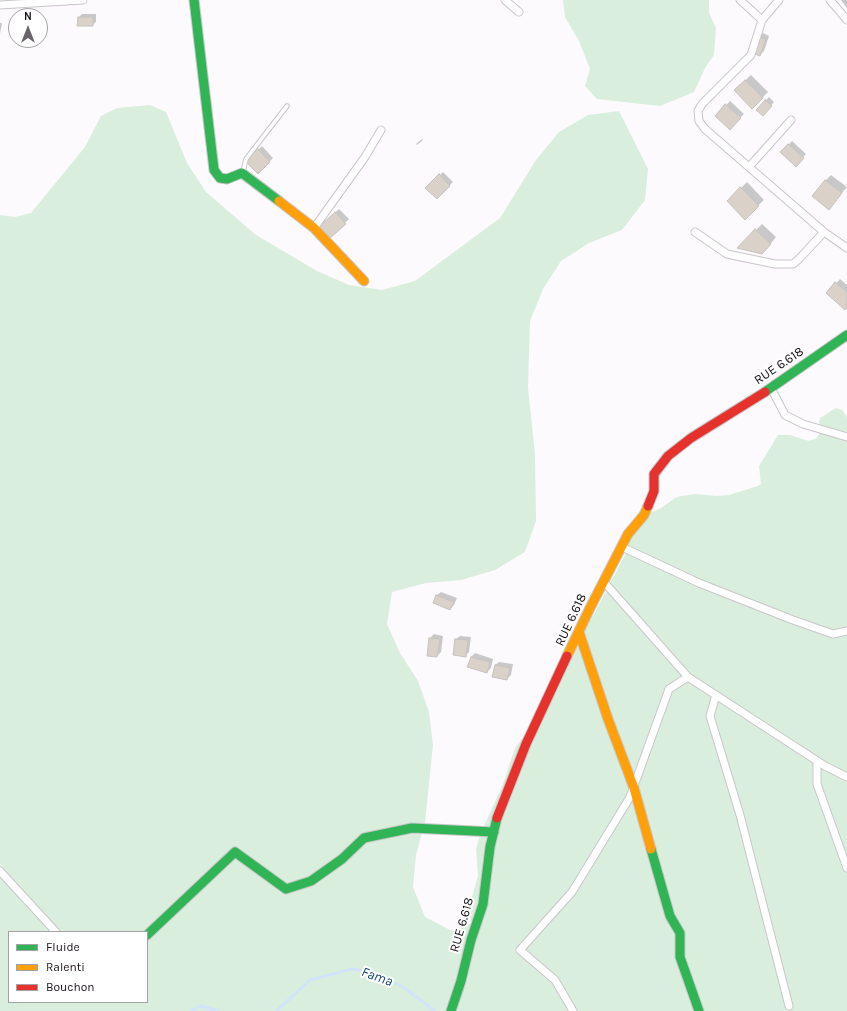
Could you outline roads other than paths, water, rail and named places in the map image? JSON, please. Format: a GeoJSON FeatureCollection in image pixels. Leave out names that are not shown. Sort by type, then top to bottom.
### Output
{"type":"FeatureCollection","features":[{"type":"Feature","properties":{"kind":"street"},"geometry":{"type":"LineString","coordinates":[[0,5],[83,0]]}},
{"type":"Feature","properties":{"kind":"street"},"geometry":{"type":"LineString","coordinates":[[194,0],[214,170],[220,178],[227,179],[242,173],[248,176],[314,228],[364,281]]}},
{"type":"Feature","properties":{"kind":"street"},"geometry":{"type":"LineString","coordinates":[[505,0],[519,12]]}},
{"type":"Feature","properties":{"kind":"street"},"geometry":{"type":"LineString","coordinates":[[740,0],[762,20]]}},
{"type":"Feature","properties":{"kind":"street"},"geometry":{"type":"LineString","coordinates":[[779,0],[762,20],[751,55],[702,104],[698,111],[699,121],[705,130],[824,232],[847,248]]}},
{"type":"Feature","properties":{"kind":"street"},"geometry":{"type":"LineString","coordinates":[[830,0],[847,20]]}},
{"type":"Feature","properties":{"kind":"street"},"geometry":{"type":"LineString","coordinates":[[749,167],[791,120]]}},
{"type":"Feature","properties":{"kind":"street"},"geometry":{"type":"LineString","coordinates":[[314,228],[365,157],[381,130]]}},
{"type":"Feature","properties":{"kind":"street"},"geometry":{"type":"LineString","coordinates":[[695,232],[727,254],[775,264],[793,264],[799,260],[824,232]]}},
{"type":"Feature","properties":{"kind":"street","name":"RUE 6.618"},"geometry":{"type":"LineString","coordinates":[[451,1011],[461,981],[471,940],[484,904],[490,847],[497,817],[526,744],[579,632],[628,534],[644,515],[654,491],[654,474],[668,456],[691,438],[771,388],[847,335]]}},
{"type":"Feature","properties":{"kind":"street"},"geometry":{"type":"LineString","coordinates":[[771,388],[785,415],[802,424],[847,437]]}},
{"type":"Feature","properties":{"kind":"street"},"geometry":{"type":"LineString","coordinates":[[622,547],[699,583],[793,620],[833,634],[847,631]]}},
{"type":"Feature","properties":{"kind":"street"},"geometry":{"type":"LineString","coordinates":[[604,582],[688,677],[817,762],[847,777]]}},
{"type":"Feature","properties":{"kind":"street"},"geometry":{"type":"LineString","coordinates":[[579,632],[608,719],[634,788],[670,916],[680,933],[680,957],[699,1011]]}},
{"type":"Feature","properties":{"kind":"street"},"geometry":{"type":"LineString","coordinates":[[573,1011],[554,980],[520,950],[572,892],[630,797],[669,689],[688,677]]}},
{"type":"Feature","properties":{"kind":"street"},"geometry":{"type":"LineString","coordinates":[[716,695],[710,716],[740,815],[789,1006]]}},
{"type":"Feature","properties":{"kind":"street"},"geometry":{"type":"LineString","coordinates":[[817,762],[816,784],[847,868]]}},
{"type":"Feature","properties":{"kind":"street"},"geometry":{"type":"LineString","coordinates":[[148,933],[235,852],[286,889],[311,881],[342,859],[364,838],[412,828],[494,832]]}},
{"type":"Feature","properties":{"kind":"street"},"geometry":{"type":"LineString","coordinates":[[0,871],[55,931]]}},
{"type":"Feature","properties":{"kind":"lane"},"geometry":{"type":"LineString","coordinates":[[242,173],[246,159],[287,106]]}},
{"type":"Feature","properties":{"kind":"waterway","name":"Fama"},"geometry":{"type":"LineString","coordinates":[[276,1011],[310,980],[352,969],[371,972],[403,987],[435,1011]]}},
{"type":"Feature","properties":{"kind":"waterway","name":"Fama"},"geometry":{"type":"LineString","coordinates":[[191,1011],[200,1006],[219,1011]]}}]}
